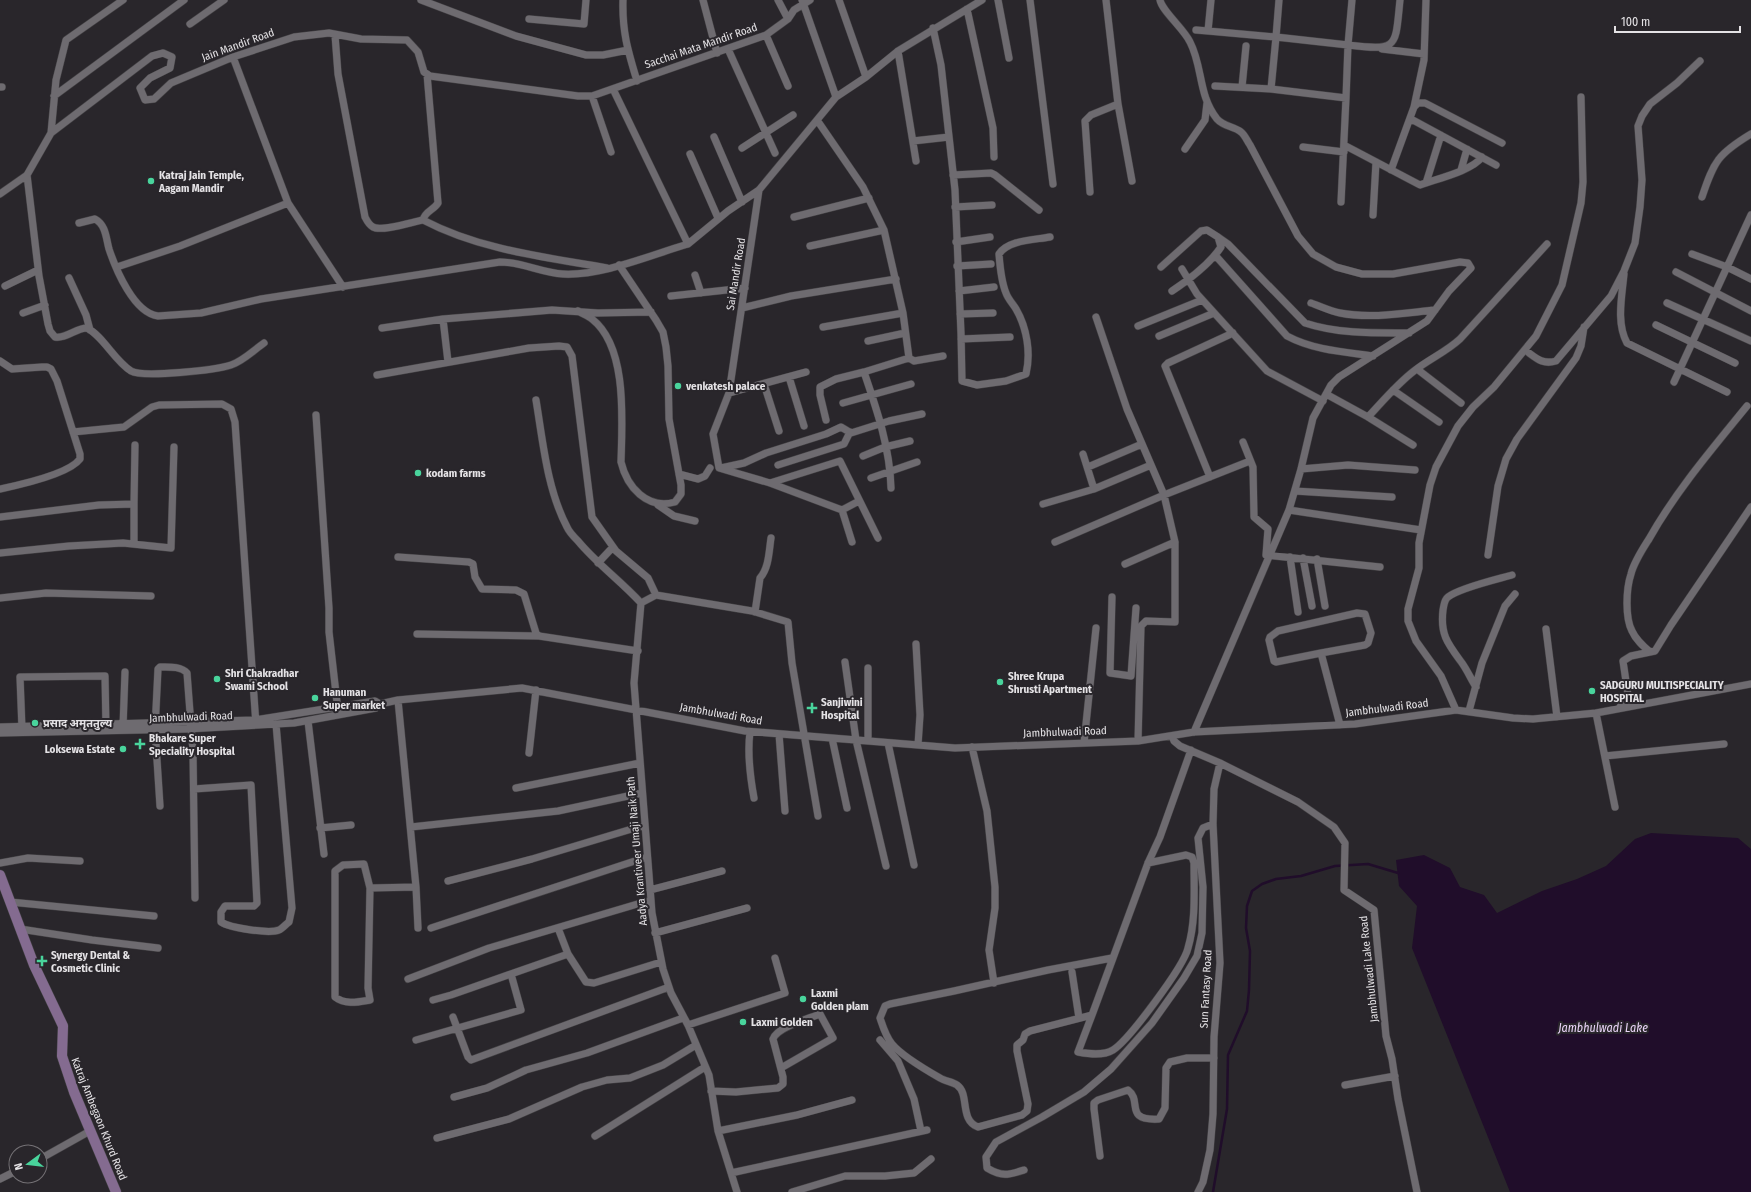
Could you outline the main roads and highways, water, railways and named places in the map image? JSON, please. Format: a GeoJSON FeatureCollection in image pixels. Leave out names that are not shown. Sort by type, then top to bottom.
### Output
{"type":"FeatureCollection","features":[{"type":"Feature","properties":{"kind":"water","name":"Jambhulwadi Lake"},"geometry":{"type":"Polygon","coordinates":[[[1651,833],[1738,838],[1751,849],[1751,1192],[1510,1192],[1412,948],[1417,906],[1399,886],[1396,860],[1424,855],[1450,868],[1460,887],[1484,895],[1497,913],[1542,891],[1577,879],[1606,866],[1635,839],[1651,833]]]}},
{"type":"Feature","properties":{"kind":"waterway"},"geometry":{"type":"LineString","coordinates":[[1213,1192],[1227,1109],[1228,1055],[1247,1011],[1250,951],[1246,928],[1247,906],[1252,891],[1262,884],[1276,879],[1301,876],[1335,866],[1368,864],[1398,873]]}},
{"type":"Feature","properties":{"kind":"place","name":"Katraj Jain Temple, Aagam Mandir"},"geometry":{"type":"Point","coordinates":[151,181]}},
{"type":"Feature","properties":{"kind":"place","name":"venkatesh palace"},"geometry":{"type":"Point","coordinates":[678,386]}},
{"type":"Feature","properties":{"kind":"place","name":"kodam farms"},"geometry":{"type":"Point","coordinates":[418,473]}},
{"type":"Feature","properties":{"kind":"place","name":"Shri Chakradhar Swami School"},"geometry":{"type":"Point","coordinates":[217,679]}},
{"type":"Feature","properties":{"kind":"place","name":"Shree Krupa Shrusti Apartment"},"geometry":{"type":"Point","coordinates":[1000,682]}},
{"type":"Feature","properties":{"kind":"place","name":"SADGURU MULTISPECIALITY HOSPITAL"},"geometry":{"type":"Point","coordinates":[1592,691]}},
{"type":"Feature","properties":{"kind":"place","name":"Hanuman Super market"},"geometry":{"type":"Point","coordinates":[315,698]}},
{"type":"Feature","properties":{"kind":"place","name":"Sanjiwini Hospital"},"geometry":{"type":"Point","coordinates":[812,708]}},
{"type":"Feature","properties":{"kind":"place","name":"प्रसाद अमृततुल्य"},"geometry":{"type":"Point","coordinates":[35,723]}},
{"type":"Feature","properties":{"kind":"place","name":"Bhakare Super Speciality Hospital"},"geometry":{"type":"Point","coordinates":[140,744]}},
{"type":"Feature","properties":{"kind":"place","name":"Loksewa Estate"},"geometry":{"type":"Point","coordinates":[123,749]}},
{"type":"Feature","properties":{"kind":"place","name":"Synergy Dental & Cosmetic Clinic"},"geometry":{"type":"Point","coordinates":[42,961]}},
{"type":"Feature","properties":{"kind":"place","name":"Laxmi Golden plam"},"geometry":{"type":"Point","coordinates":[803,999]}},
{"type":"Feature","properties":{"kind":"place","name":"Laxmi Golden"},"geometry":{"type":"Point","coordinates":[743,1022]}}]}
